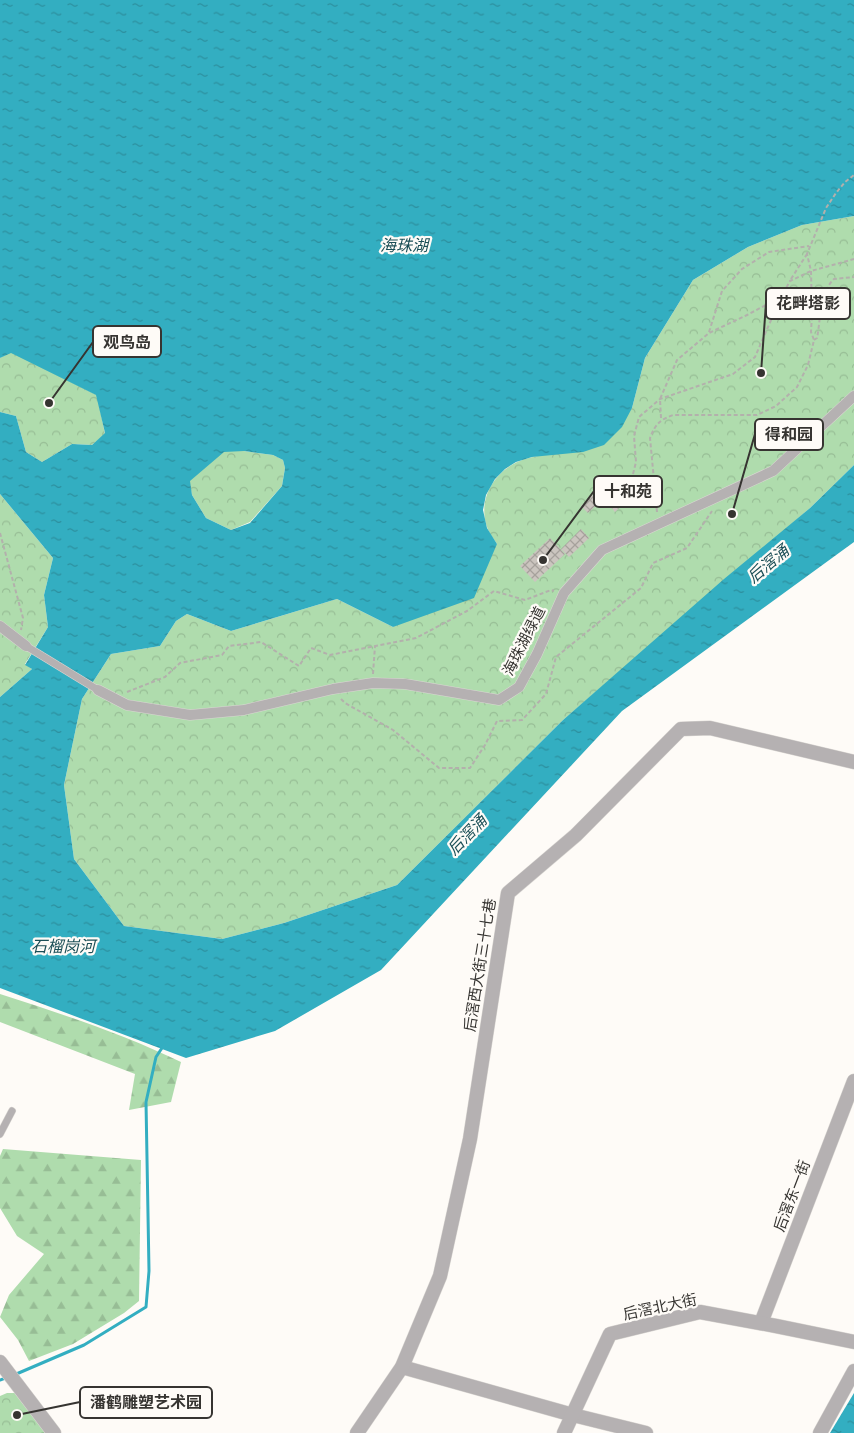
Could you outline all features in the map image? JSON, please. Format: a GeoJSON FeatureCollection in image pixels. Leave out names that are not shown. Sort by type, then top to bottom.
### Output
{"type":"FeatureCollection","features":[{"type":"Feature","properties":{"kind":"street","name":"海珠湖绿道"},"geometry":{"type":"LineString","coordinates":[[98,690],[127,705],[190,715],[244,710],[333,689],[373,683],[405,684],[499,700],[519,687],[537,654],[564,593],[602,550],[773,471],[854,396]]}},
{"type":"Feature","properties":{"kind":"street"},"geometry":{"type":"LineString","coordinates":[[0,626],[22,643]]}},
{"type":"Feature","properties":{"kind":"street","name":"后滘西大街三十七巷"},"geometry":{"type":"LineString","coordinates":[[357,1433],[402,1367],[440,1276],[470,1139],[508,893],[576,835],[681,729],[710,728],[854,762]]}},
{"type":"Feature","properties":{"kind":"street","name":"后滘东一街"},"geometry":{"type":"LineString","coordinates":[[761,1323],[854,1081]]}},
{"type":"Feature","properties":{"kind":"street","name":"后滘北大街"},"geometry":{"type":"LineString","coordinates":[[564,1433],[610,1334],[700,1312],[854,1342]]}},
{"type":"Feature","properties":{"kind":"street"},"geometry":{"type":"LineString","coordinates":[[3,1366],[54,1433]]}},
{"type":"Feature","properties":{"kind":"street"},"geometry":{"type":"LineString","coordinates":[[402,1367],[573,1415],[646,1433]]}},
{"type":"Feature","properties":{"kind":"street"},"geometry":{"type":"LineString","coordinates":[[820,1433],[854,1371]]}},
{"type":"Feature","properties":{"kind":"lane"},"geometry":{"type":"LineString","coordinates":[[22,643],[98,690]]}},
{"type":"Feature","properties":{"kind":"lane"},"geometry":{"type":"LineString","coordinates":[[0,1134],[12,1111]]}},
{"type":"Feature","properties":{"kind":"path"},"geometry":{"type":"LineString","coordinates":[[633,474],[636,462],[634,436],[640,417],[660,400],[733,374],[755,357],[781,297],[807,254],[826,208],[845,182],[854,175]]}},
{"type":"Feature","properties":{"kind":"path"},"geometry":{"type":"LineString","coordinates":[[709,333],[722,291],[742,269],[769,252],[809,246]]}},
{"type":"Feature","properties":{"kind":"path"},"geometry":{"type":"LineString","coordinates":[[807,254],[812,271],[811,332],[814,340]]}},
{"type":"Feature","properties":{"kind":"path"},"geometry":{"type":"LineString","coordinates":[[790,281],[812,271],[854,259]]}},
{"type":"Feature","properties":{"kind":"path"},"geometry":{"type":"LineString","coordinates":[[658,524],[650,438],[654,429],[662,419],[673,415],[757,415],[776,406],[797,387],[808,365],[814,340],[817,338],[822,300],[826,286],[834,279],[854,277]]}},
{"type":"Feature","properties":{"kind":"path"},"geometry":{"type":"LineString","coordinates":[[662,419],[660,400],[677,360],[709,333],[781,297]]}},
{"type":"Feature","properties":{"kind":"path"},"geometry":{"type":"LineString","coordinates":[[0,533],[23,618],[22,643]]}},
{"type":"Feature","properties":{"kind":"path"},"geometry":{"type":"LineString","coordinates":[[113,698],[165,676],[180,662],[222,655],[229,646],[261,642],[299,666],[311,648],[330,656],[416,638],[467,611],[494,591],[525,600],[551,590],[564,593]]}},
{"type":"Feature","properties":{"kind":"path"},"geometry":{"type":"LineString","coordinates":[[373,683],[375,646]]}},
{"type":"Feature","properties":{"kind":"green space"},"geometry":{"type":"Polygon","coordinates":[[[854,216],[854,465],[810,508],[563,720],[397,885],[284,923],[222,939],[124,926],[74,859],[64,785],[82,699],[111,654],[160,646],[176,621],[187,614],[231,631],[337,599],[393,627],[497,544],[487,527],[484,508],[489,489],[508,467],[528,458],[547,454],[632,408],[645,358],[693,280],[748,247],[802,225],[854,216]]]}},
{"type":"Feature","properties":{"kind":"green space"},"geometry":{"type":"Polygon","coordinates":[[[11,352],[97,395],[105,434],[92,445],[72,444],[42,462],[26,452],[16,416],[0,412],[0,358],[11,352]]]}},
{"type":"Feature","properties":{"kind":"green space"},"geometry":{"type":"Polygon","coordinates":[[[224,451],[244,451],[273,455],[283,460],[285,468],[282,486],[250,522],[231,530],[206,518],[192,495],[189,481],[224,451]]]}},
{"type":"Feature","properties":{"kind":"green space"},"geometry":{"type":"Polygon","coordinates":[[[0,494],[53,558],[44,595],[48,627],[25,664],[32,669],[0,697],[0,494]]]}},
{"type":"Feature","properties":{"kind":"green space"},"geometry":{"type":"Polygon","coordinates":[[[0,994],[115,1033],[181,1062],[171,1102],[129,1110],[135,1074],[0,1022],[0,994]]]}},
{"type":"Feature","properties":{"kind":"green space"},"geometry":{"type":"Polygon","coordinates":[[[3,1149],[141,1160],[139,1301],[124,1313],[73,1344],[29,1361],[18,1340],[0,1317],[9,1295],[44,1254],[17,1236],[0,1208],[0,1156],[3,1149]]]}},
{"type":"Feature","properties":{"kind":"green space"},"geometry":{"type":"Polygon","coordinates":[[[7,1393],[15,1393],[47,1433],[0,1433],[0,1396],[7,1393]]]}},
{"type":"Feature","properties":{"kind":"water","name":"海珠湖"},"geometry":{"type":"Polygon","coordinates":[[[0,0],[854,0],[854,216],[802,225],[748,247],[693,280],[645,358],[632,408],[622,427],[604,445],[583,452],[532,457],[516,462],[495,479],[486,495],[483,510],[487,528],[497,544],[474,598],[393,627],[337,599],[231,631],[187,614],[176,621],[160,646],[111,654],[82,699],[64,785],[74,859],[124,926],[222,939],[284,923],[397,885],[563,720],[724,579],[810,508],[854,465],[854,542],[622,711],[381,970],[275,1031],[186,1058],[0,988],[0,697],[32,669],[25,665],[48,627],[44,595],[53,558],[0,494],[0,412],[16,416],[26,452],[42,462],[72,444],[92,445],[105,433],[96,395],[11,353],[0,358],[0,0]],[[244,451],[224,452],[190,481],[192,495],[206,518],[231,530],[250,523],[282,486],[285,468],[283,460],[273,455],[244,451]]]}},
{"type":"Feature","properties":{"kind":"water"},"geometry":{"type":"Polygon","coordinates":[[[854,1393],[854,1433],[830,1433],[854,1393]]]}},
{"type":"Feature","properties":{"kind":"building"},"geometry":{"type":"Polygon","coordinates":[[[636,479],[642,486],[615,512],[609,505],[636,479]]]}},
{"type":"Feature","properties":{"kind":"building"},"geometry":{"type":"Polygon","coordinates":[[[602,486],[609,493],[588,513],[581,506],[602,486]]]}},
{"type":"Feature","properties":{"kind":"building"},"geometry":{"type":"Polygon","coordinates":[[[581,529],[589,538],[569,557],[561,549],[581,529]]]}},
{"type":"Feature","properties":{"kind":"building"},"geometry":{"type":"Polygon","coordinates":[[[550,538],[565,554],[535,582],[520,566],[550,538]]]}},
{"type":"Feature","properties":{"kind":"waterway"},"geometry":{"type":"LineString","coordinates":[[14,1375],[84,1345],[146,1307],[149,1271],[146,1102],[156,1057],[164,1045]]}},
{"type":"Feature","properties":{"kind":"waterway"},"geometry":{"type":"LineString","coordinates":[[0,1380],[8,1377]]}},
{"type":"Feature","properties":{"kind":"place","name":"花畔塔影"},"geometry":{"type":"Point","coordinates":[761,373]}},
{"type":"Feature","properties":{"kind":"place","name":"观鸟岛"},"geometry":{"type":"Point","coordinates":[49,403]}},
{"type":"Feature","properties":{"kind":"place","name":"得和园"},"geometry":{"type":"Point","coordinates":[732,514]}},
{"type":"Feature","properties":{"kind":"place","name":"十和苑"},"geometry":{"type":"Point","coordinates":[543,560]}},
{"type":"Feature","properties":{"kind":"place","name":"潘鹤雕塑艺术园"},"geometry":{"type":"Point","coordinates":[17,1415]}},
{"type":"Feature","properties":{"kind":"water label","name":"后滘涌"},"geometry":{"type":"Point","coordinates":[768,564]}},
{"type":"Feature","properties":{"kind":"water label","name":"后滘涌"},"geometry":{"type":"Point","coordinates":[467,835]}},
{"type":"Feature","properties":{"kind":"water label","name":"石榴岗河"},"geometry":{"type":"Point","coordinates":[63,946]}}]}
